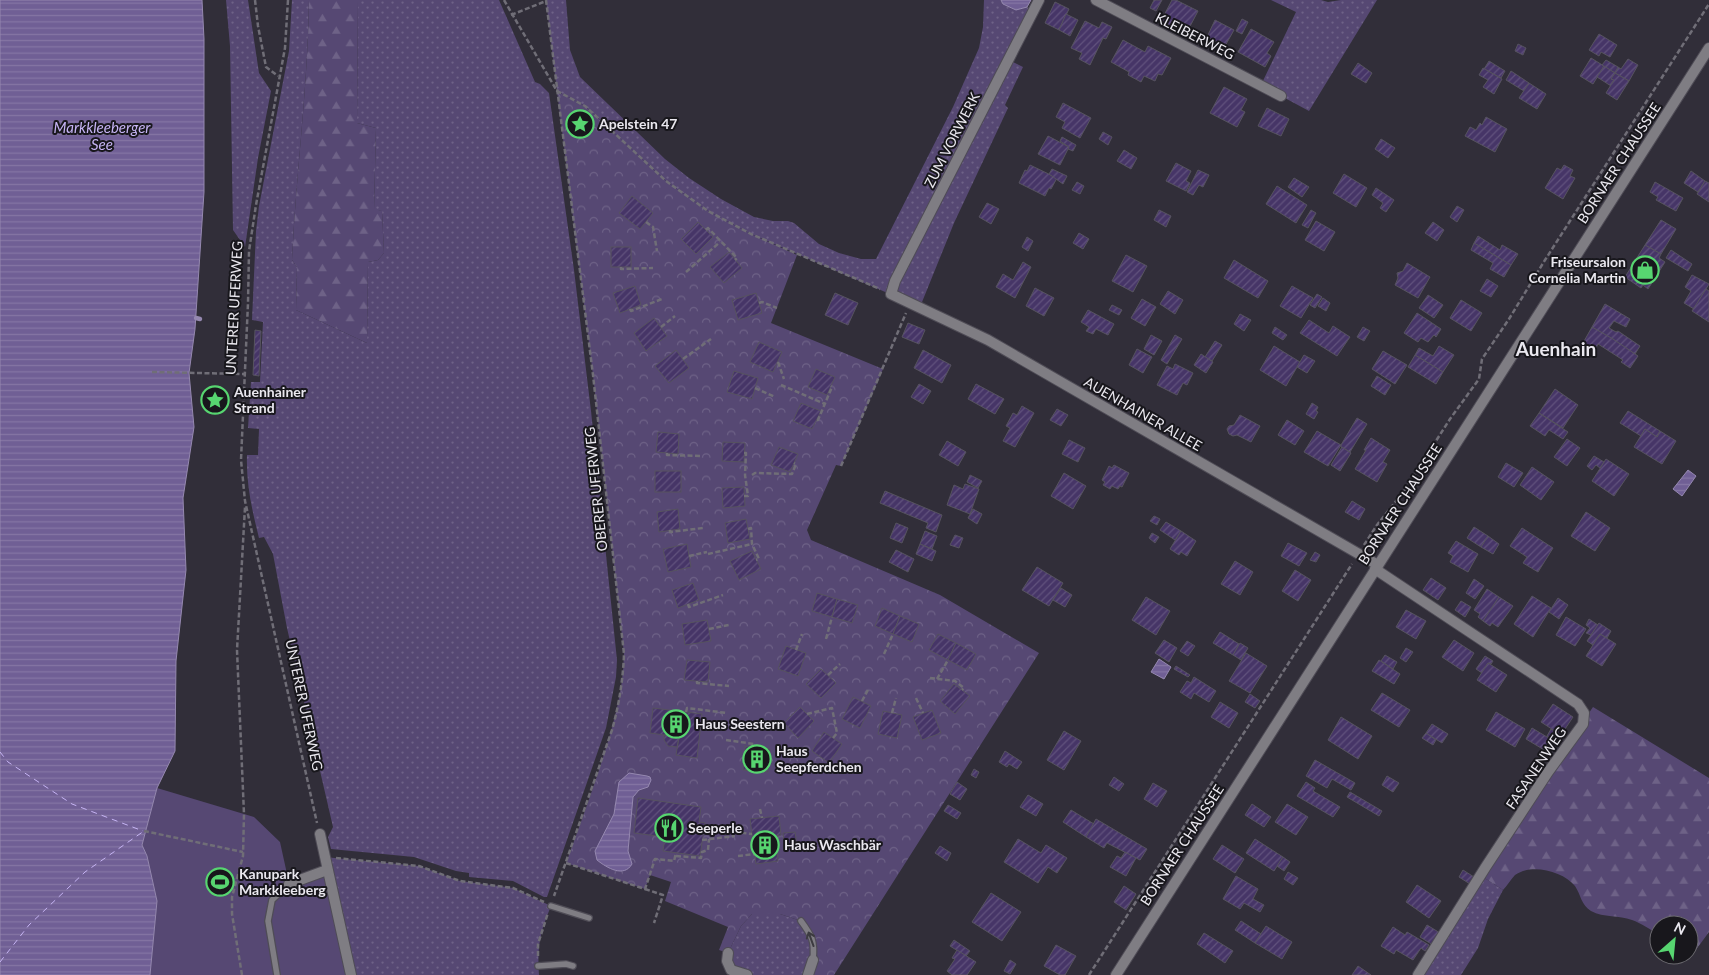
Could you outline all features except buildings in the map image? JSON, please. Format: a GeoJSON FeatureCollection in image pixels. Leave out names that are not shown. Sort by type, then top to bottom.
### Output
{"type":"FeatureCollection","features":[{"type":"Feature","properties":{"kind":"street","name":"ZUM VORWERK"},"geometry":{"type":"LineString","coordinates":[[890,294],[895,280],[1040,0]]}},
{"type":"Feature","properties":{"kind":"street","name":"KLEIBERWEG"},"geometry":{"type":"LineString","coordinates":[[1096,0],[1281,96]]}},
{"type":"Feature","properties":{"kind":"street","name":"BORNAER CHAUSSEE"},"geometry":{"type":"LineString","coordinates":[[1116,975],[1709,48]]}},
{"type":"Feature","properties":{"kind":"street","name":"AUENHAINER ALLEE"},"geometry":{"type":"LineString","coordinates":[[890,294],[988,340],[1265,501],[1359,553],[1376,567]]}},
{"type":"Feature","properties":{"kind":"street","name":"FASANENWEG"},"geometry":{"type":"LineString","coordinates":[[1376,567],[1578,704],[1584,712],[1583,724],[1548,772],[1484,868],[1418,975]]}},
{"type":"Feature","properties":{"kind":"street"},"geometry":{"type":"LineString","coordinates":[[320,834],[320,857],[327,870],[351,975]]}},
{"type":"Feature","properties":{"kind":"street"},"geometry":{"type":"LineString","coordinates":[[289,884],[327,870]]}},
{"type":"Feature","properties":{"kind":"street"},"geometry":{"type":"LineString","coordinates":[[728,952],[726,961],[731,970],[747,975]]}},
{"type":"Feature","properties":{"kind":"street"},"geometry":{"type":"LineString","coordinates":[[808,975],[813,960]]}},
{"type":"Feature","properties":{"kind":"lane"},"geometry":{"type":"LineString","coordinates":[[276,975],[268,921],[272,900],[289,884]]}},
{"type":"Feature","properties":{"kind":"lane"},"geometry":{"type":"LineString","coordinates":[[551,906],[589,918]]}},
{"type":"Feature","properties":{"kind":"lane"},"geometry":{"type":"LineString","coordinates":[[801,921],[812,936],[813,960]]}},
{"type":"Feature","properties":{"kind":"lane"},"geometry":{"type":"LineString","coordinates":[[538,966],[566,964],[573,966]]}},
{"type":"Feature","properties":{"kind":"path"},"geometry":{"type":"LineString","coordinates":[[255,0],[266,67],[278,77]]}},
{"type":"Feature","properties":{"kind":"path","name":"UNTERER UFERWEG"},"geometry":{"type":"LineString","coordinates":[[288,0],[285,48],[278,77],[249,251],[241,460],[245,501],[320,834]]}},
{"type":"Feature","properties":{"kind":"path"},"geometry":{"type":"LineString","coordinates":[[504,0],[557,92],[585,106],[666,182],[708,211],[768,242],[890,294]]}},
{"type":"Feature","properties":{"kind":"path"},"geometry":{"type":"LineString","coordinates":[[511,15],[546,1]]}},
{"type":"Feature","properties":{"kind":"path","name":"OBERER UFERWEG"},"geometry":{"type":"LineString","coordinates":[[538,966],[538,944],[543,926],[612,730],[619,703],[624,654],[593,376],[546,1]]}},
{"type":"Feature","properties":{"kind":"path"},"geometry":{"type":"LineString","coordinates":[[1089,975],[1377,525],[1404,491],[1479,378],[1482,359],[1709,4]]}},
{"type":"Feature","properties":{"kind":"path"},"geometry":{"type":"LineString","coordinates":[[646,222],[653,227],[658,251]]}},
{"type":"Feature","properties":{"kind":"path"},"geometry":{"type":"LineString","coordinates":[[706,230],[708,228],[737,258],[735,260]]}},
{"type":"Feature","properties":{"kind":"path"},"geometry":{"type":"LineString","coordinates":[[686,272],[720,242]]}},
{"type":"Feature","properties":{"kind":"path"},"geometry":{"type":"LineString","coordinates":[[621,267],[621,269],[653,268]]}},
{"type":"Feature","properties":{"kind":"path"},"geometry":{"type":"LineString","coordinates":[[630,309],[631,311],[662,299]]}},
{"type":"Feature","properties":{"kind":"path"},"geometry":{"type":"LineString","coordinates":[[759,303],[762,302],[777,308]]}},
{"type":"Feature","properties":{"kind":"path"},"geometry":{"type":"LineString","coordinates":[[841,466],[911,303]]}},
{"type":"Feature","properties":{"kind":"path"},"geometry":{"type":"LineString","coordinates":[[661,327],[675,316]]}},
{"type":"Feature","properties":{"kind":"path"},"geometry":{"type":"LineString","coordinates":[[682,359],[710,340]]}},
{"type":"Feature","properties":{"kind":"path"},"geometry":{"type":"LineString","coordinates":[[778,362],[784,379]]}},
{"type":"Feature","properties":{"kind":"path"},"geometry":{"type":"LineString","coordinates":[[152,372],[245,374]]}},
{"type":"Feature","properties":{"kind":"path"},"geometry":{"type":"LineString","coordinates":[[781,384],[825,404]]}},
{"type":"Feature","properties":{"kind":"path"},"geometry":{"type":"LineString","coordinates":[[816,420],[818,420],[831,386]]}},
{"type":"Feature","properties":{"kind":"path"},"geometry":{"type":"LineString","coordinates":[[755,388],[775,397]]}},
{"type":"Feature","properties":{"kind":"path"},"geometry":{"type":"LineString","coordinates":[[667,453],[667,455],[701,456]]}},
{"type":"Feature","properties":{"kind":"path"},"geometry":{"type":"LineString","coordinates":[[744,453],[746,453],[745,475],[748,496],[744,496]]}},
{"type":"Feature","properties":{"kind":"path"},"geometry":{"type":"LineString","coordinates":[[752,475],[755,473],[792,474],[796,464],[794,463]]}},
{"type":"Feature","properties":{"kind":"path"},"geometry":{"type":"LineString","coordinates":[[242,975],[232,914],[232,897],[243,852],[244,814],[238,650],[245,501]]}},
{"type":"Feature","properties":{"kind":"path"},"geometry":{"type":"LineString","coordinates":[[670,530],[670,532],[703,528]]}},
{"type":"Feature","properties":{"kind":"path"},"geometry":{"type":"LineString","coordinates":[[748,529],[751,528],[752,544],[759,559],[756,560]]}},
{"type":"Feature","properties":{"kind":"path"},"geometry":{"type":"LineString","coordinates":[[689,556],[752,544]]}},
{"type":"Feature","properties":{"kind":"path"},"geometry":{"type":"LineString","coordinates":[[688,604],[689,607],[723,595]]}},
{"type":"Feature","properties":{"kind":"path"},"geometry":{"type":"LineString","coordinates":[[826,639],[832,617]]}},
{"type":"Feature","properties":{"kind":"path"},"geometry":{"type":"LineString","coordinates":[[709,629],[730,625]]}},
{"type":"Feature","properties":{"kind":"path"},"geometry":{"type":"LineString","coordinates":[[796,650],[802,634]]}},
{"type":"Feature","properties":{"kind":"path"},"geometry":{"type":"LineString","coordinates":[[884,654],[893,634]]}},
{"type":"Feature","properties":{"kind":"path"},"geometry":{"type":"LineString","coordinates":[[937,679],[948,660]]}},
{"type":"Feature","properties":{"kind":"path"},"geometry":{"type":"LineString","coordinates":[[828,676],[840,664]]}},
{"type":"Feature","properties":{"kind":"path"},"geometry":{"type":"LineString","coordinates":[[930,678],[955,681],[964,688],[962,690]]}},
{"type":"Feature","properties":{"kind":"path"},"geometry":{"type":"LineString","coordinates":[[697,681],[697,683],[729,686]]}},
{"type":"Feature","properties":{"kind":"path"},"geometry":{"type":"LineString","coordinates":[[862,701],[869,688]]}},
{"type":"Feature","properties":{"kind":"path"},"geometry":{"type":"LineString","coordinates":[[892,713],[896,698]]}},
{"type":"Feature","properties":{"kind":"path"},"geometry":{"type":"LineString","coordinates":[[916,698],[923,713]]}},
{"type":"Feature","properties":{"kind":"path"},"geometry":{"type":"LineString","coordinates":[[686,712],[686,708],[727,713]]}},
{"type":"Feature","properties":{"kind":"path"},"geometry":{"type":"LineString","coordinates":[[807,714],[832,708],[836,733],[833,738]]}},
{"type":"Feature","properties":{"kind":"path"},"geometry":{"type":"LineString","coordinates":[[726,740],[754,744],[753,747]]}},
{"type":"Feature","properties":{"kind":"path"},"geometry":{"type":"LineString","coordinates":[[760,809],[762,818]]}},
{"type":"Feature","properties":{"kind":"path"},"geometry":{"type":"LineString","coordinates":[[144,831],[243,852]]}},
{"type":"Feature","properties":{"kind":"path"},"geometry":{"type":"LineString","coordinates":[[702,840],[734,834],[752,834]]}},
{"type":"Feature","properties":{"kind":"path"},"geometry":{"type":"LineString","coordinates":[[645,889],[655,859],[674,862],[676,854],[701,858],[702,852],[708,850],[709,839]]}},
{"type":"Feature","properties":{"kind":"path"},"geometry":{"type":"LineString","coordinates":[[738,856],[755,854]]}},
{"type":"Feature","properties":{"kind":"path"},"geometry":{"type":"LineString","coordinates":[[320,857],[419,866],[460,881],[513,888],[551,906]]}},
{"type":"Feature","properties":{"kind":"path"},"geometry":{"type":"LineString","coordinates":[[566,863],[663,895],[654,923]]}},
{"type":"Feature","properties":{"kind":"green space"},"geometry":{"type":"Polygon","coordinates":[[[226,0],[248,0],[259,73],[271,91],[258,158],[245,247],[233,230],[230,46],[226,0]]]}},
{"type":"Feature","properties":{"kind":"green space"},"geometry":{"type":"Polygon","coordinates":[[[292,0],[309,0],[292,260],[297,267],[296,310],[367,343],[368,262],[378,260],[384,253],[382,211],[374,210],[376,128],[357,123],[358,0],[499,0],[535,82],[540,84],[549,93],[574,270],[591,411],[617,660],[616,677],[606,728],[547,897],[513,881],[469,877],[469,873],[456,871],[414,857],[331,849],[328,837],[333,827],[287,628],[273,554],[264,537],[259,538],[247,476],[247,455],[258,455],[259,429],[248,428],[251,382],[260,382],[263,322],[252,320],[256,231],[259,206],[289,51],[292,0]]]}},
{"type":"Feature","properties":{"kind":"green space"},"geometry":{"type":"Polygon","coordinates":[[[309,0],[358,0],[357,123],[376,128],[374,209],[382,211],[384,253],[378,260],[368,262],[367,343],[296,310],[297,267],[292,260],[309,0]]]}},
{"type":"Feature","properties":{"kind":"green space"},"geometry":{"type":"Polygon","coordinates":[[[546,0],[566,0],[570,50],[580,77],[665,159],[689,178],[721,199],[754,217],[794,223],[819,244],[839,253],[861,259],[876,259],[953,107],[979,48],[983,27],[984,0],[1001,0],[1003,4],[1016,10],[1027,7],[1034,11],[1009,60],[1023,67],[1005,105],[1008,108],[954,223],[920,307],[751,234],[708,211],[666,181],[585,106],[557,91],[546,0]]]}},
{"type":"Feature","properties":{"kind":"green space"},"geometry":{"type":"Polygon","coordinates":[[[1271,0],[1321,0],[1328,2],[1377,0],[1309,111],[1261,85],[1296,12],[1271,0]]]}},
{"type":"Feature","properties":{"kind":"green space"},"geometry":{"type":"Polygon","coordinates":[[[557,91],[585,106],[666,181],[708,211],[751,234],[797,255],[771,323],[883,369],[841,466],[836,465],[807,530],[811,540],[940,595],[1039,653],[834,975],[808,975],[814,948],[801,921],[780,914],[752,914],[741,926],[728,953],[719,950],[728,927],[665,901],[671,882],[650,875],[645,889],[566,863],[612,729],[619,700],[624,654],[593,375],[557,91]]]}},
{"type":"Feature","properties":{"kind":"green space"},"geometry":{"type":"Polygon","coordinates":[[[1593,707],[1709,778],[1709,932],[1699,946],[1699,915],[1649,915],[1649,929],[1632,920],[1606,916],[1591,911],[1585,906],[1575,886],[1570,881],[1563,876],[1546,870],[1522,871],[1515,875],[1503,890],[1480,875],[1593,707]]]}},
{"type":"Feature","properties":{"kind":"green space","name":"Kanupark Markkleeberg"},"geometry":{"type":"Polygon","coordinates":[[[157,788],[254,817],[280,842],[289,883],[327,870],[351,975],[150,975],[157,901],[147,856],[142,845],[157,788]]]}},
{"type":"Feature","properties":{"kind":"green space"},"geometry":{"type":"Polygon","coordinates":[[[324,857],[419,866],[460,881],[513,888],[551,906],[540,939],[538,955],[539,975],[351,975],[324,857]]]}},
{"type":"Feature","properties":{"kind":"green space"},"geometry":{"type":"Polygon","coordinates":[[[1480,875],[1503,890],[1488,919],[1478,948],[1461,975],[1418,975],[1480,875]]]}},
{"type":"Feature","properties":{"kind":"green space"},"geometry":{"type":"Polygon","coordinates":[[[752,914],[780,914],[801,921],[814,948],[808,975],[747,975],[731,970],[728,953],[741,926],[752,914]]]}},
{"type":"Feature","properties":{"kind":"water","name":"Markkleeberger See"},"geometry":{"type":"Polygon","coordinates":[[[0,0],[202,0],[204,39],[204,192],[195,329],[189,373],[194,427],[183,498],[186,570],[176,661],[175,751],[157,788],[142,845],[147,856],[157,901],[150,975],[0,975],[0,0]]]}},
{"type":"Feature","properties":{"kind":"water"},"geometry":{"type":"Polygon","coordinates":[[[1001,0],[1031,0],[1027,7],[1016,10],[1003,4],[1001,0]]]}},
{"type":"Feature","properties":{"kind":"water"},"geometry":{"type":"Polygon","coordinates":[[[1688,470],[1696,476],[1682,496],[1673,489],[1688,470]]]}},
{"type":"Feature","properties":{"kind":"water"},"geometry":{"type":"Polygon","coordinates":[[[1159,659],[1171,667],[1164,679],[1151,672],[1159,659]]]}},
{"type":"Feature","properties":{"kind":"water"},"geometry":{"type":"Polygon","coordinates":[[[629,773],[647,776],[651,780],[648,787],[639,790],[633,797],[628,851],[632,864],[629,868],[620,871],[610,868],[597,860],[595,851],[614,814],[619,782],[629,773]]]}},
{"type":"Feature","properties":{"kind":"waterway"},"geometry":{"type":"LineString","coordinates":[[196,318],[200,319]]}},
{"type":"Feature","properties":{"kind":"ferry route"},"geometry":{"type":"LineString","coordinates":[[0,752],[8,762],[72,804],[143,831]]}},
{"type":"Feature","properties":{"kind":"ferry route"},"geometry":{"type":"LineString","coordinates":[[0,962],[29,925],[85,872],[144,831]]}},
{"type":"Feature","properties":{"kind":"place","name":"Apelstein 47"},"geometry":{"type":"Point","coordinates":[580,124]}},
{"type":"Feature","properties":{"kind":"place","name":"Friseursalon Cornelia Martin"},"geometry":{"type":"Point","coordinates":[1645,270]}},
{"type":"Feature","properties":{"kind":"place","name":"Auenhainer Strand"},"geometry":{"type":"Point","coordinates":[215,400]}},
{"type":"Feature","properties":{"kind":"place","name":"Haus Seestern"},"geometry":{"type":"Point","coordinates":[676,724]}},
{"type":"Feature","properties":{"kind":"place","name":"Haus Seepferdchen"},"geometry":{"type":"Point","coordinates":[757,759]}},
{"type":"Feature","properties":{"kind":"place","name":"Seeperle"},"geometry":{"type":"Point","coordinates":[669,828]}},
{"type":"Feature","properties":{"kind":"place","name":"Haus Waschbär"},"geometry":{"type":"Point","coordinates":[765,845]}},
{"type":"Feature","properties":{"kind":"place","name":"Kanupark Markkleeberg"},"geometry":{"type":"Point","coordinates":[220,882]}},
{"type":"Feature","properties":{"kind":"district","name":"Auenhain"},"geometry":{"type":"Point","coordinates":[1556,349]}}]}
